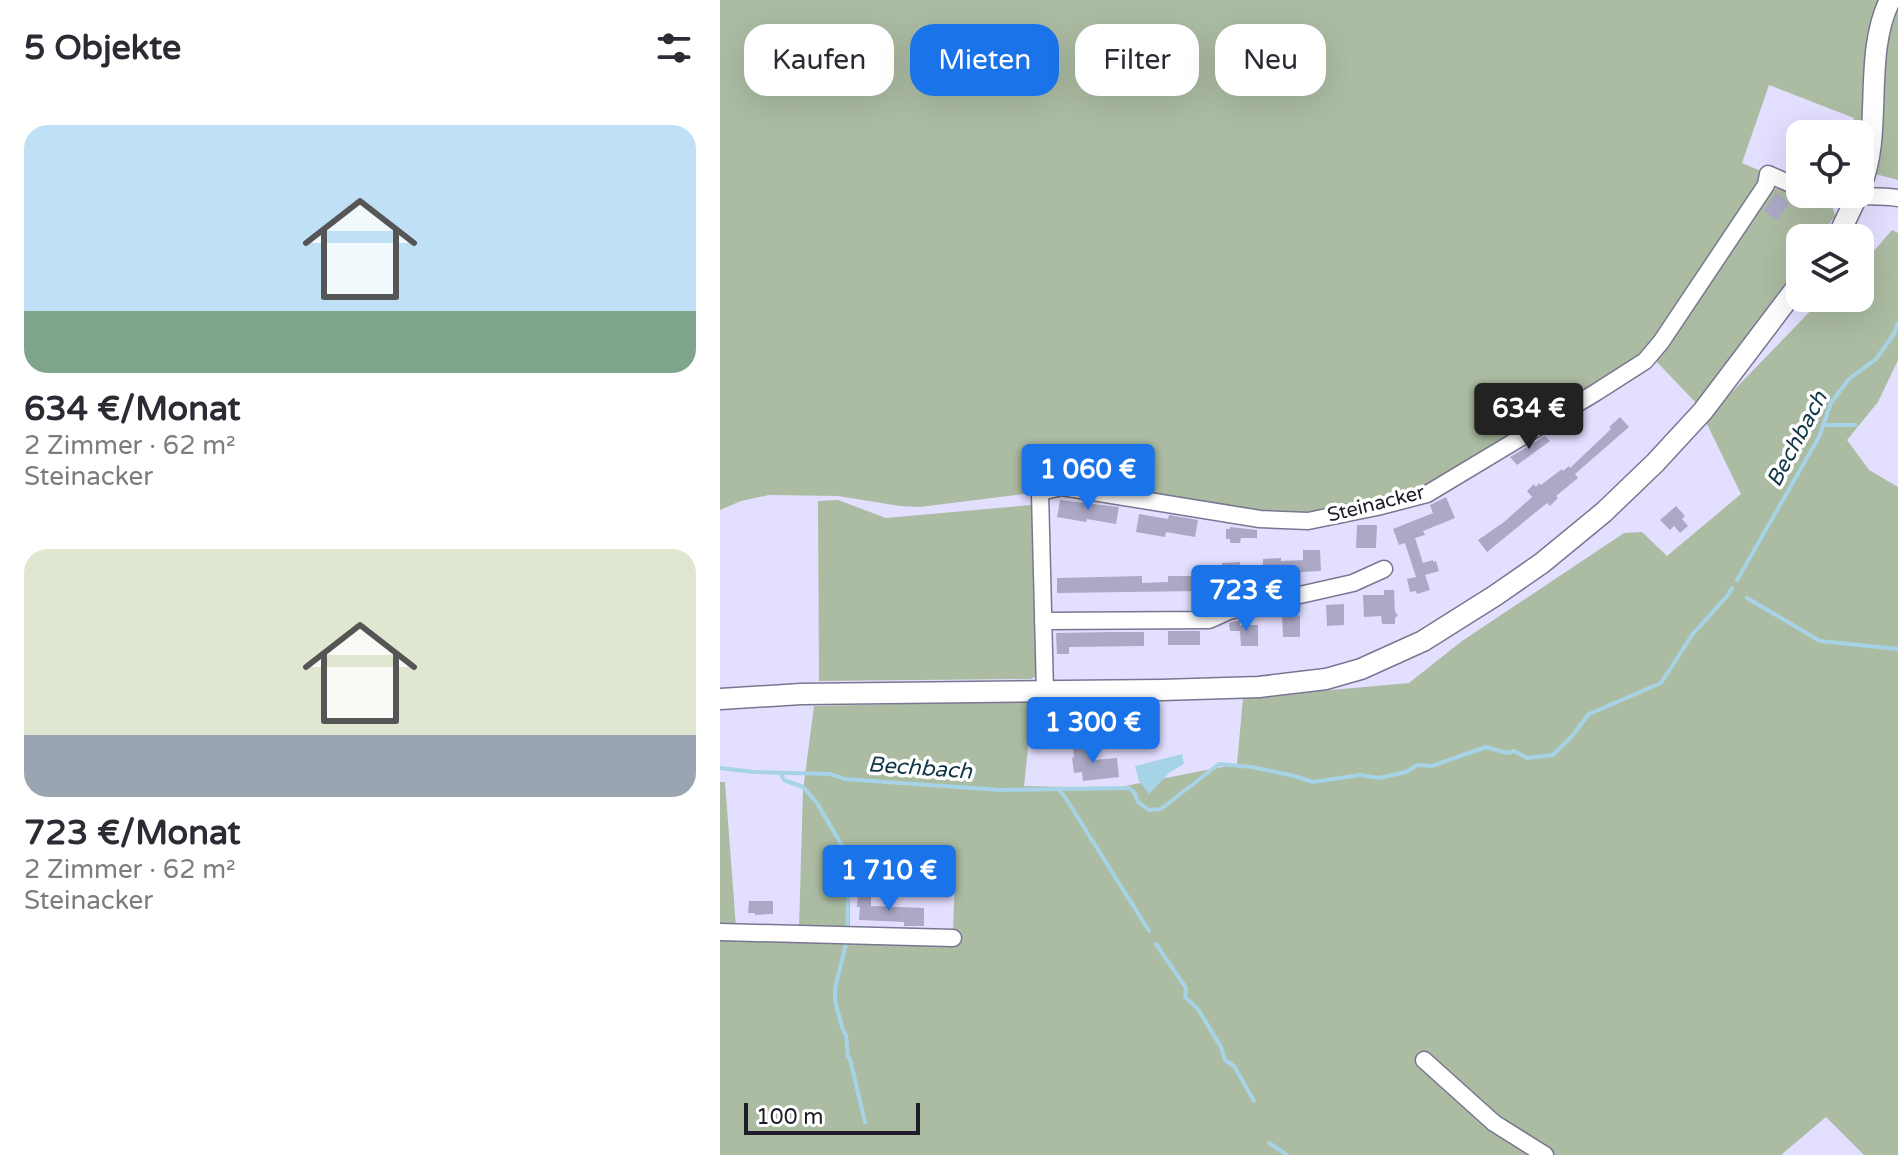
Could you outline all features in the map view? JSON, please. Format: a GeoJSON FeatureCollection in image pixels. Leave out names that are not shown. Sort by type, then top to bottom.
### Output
{"type":"FeatureCollection","features":[{"type":"Feature","properties":{"kind":"main road"},"geometry":{"type":"LineString","coordinates":[[1871,120],[1875,60],[1883,14],[1890,0]]}},
{"type":"Feature","properties":{"kind":"main road"},"geometry":{"type":"LineString","coordinates":[[720,699],[801,694],[1259,687],[1326,679],[1361,669],[1423,641],[1496,595],[1542,563],[1604,512],[1703,411],[1786,301]]}},
{"type":"Feature","properties":{"kind":"street","name":"Steinacker"},"geometry":{"type":"LineString","coordinates":[[1045,692],[1040,492],[1062,487],[1222,514],[1308,521],[1427,494],[1645,361],[1661,342],[1766,185],[1768,174],[1786,182]]}},
{"type":"Feature","properties":{"kind":"street"},"geometry":{"type":"LineString","coordinates":[[1874,192],[1898,198]]}},
{"type":"Feature","properties":{"kind":"street"},"geometry":{"type":"LineString","coordinates":[[1043,621],[1209,620],[1229,611],[1353,583],[1384,569]]}},
{"type":"Feature","properties":{"kind":"street"},"geometry":{"type":"LineString","coordinates":[[720,932],[953,938]]}},
{"type":"Feature","properties":{"kind":"street"},"geometry":{"type":"LineString","coordinates":[[1424,1060],[1494,1123],[1545,1155]]}},
{"type":"Feature","properties":{"kind":"green space"},"geometry":{"type":"Polygon","coordinates":[[[720,0],[1898,0],[1898,180],[1874,174],[1874,120],[1854,120],[1769,85],[1742,163],[1768,174],[1743,219],[1676,305],[1647,353],[1427,494],[1308,521],[1040,492],[920,507],[838,496],[769,495],[741,501],[720,510],[720,0]]]}},
{"type":"Feature","properties":{"kind":"green space"},"geometry":{"type":"Polygon","coordinates":[[[1771,190],[1786,191],[1786,208],[1833,208],[1835,216],[1829,224],[1786,224],[1786,285],[1718,380],[1697,404],[1655,360],[1771,190]]]}},
{"type":"Feature","properties":{"kind":"green space"},"geometry":{"type":"Polygon","coordinates":[[[1892,230],[1898,233],[1898,360],[1878,402],[1847,440],[1869,470],[1898,487],[1898,1155],[1864,1155],[1826,1117],[1781,1155],[720,1155],[720,782],[725,782],[736,927],[799,928],[803,790],[814,706],[1033,701],[1024,786],[1115,788],[1237,764],[1243,698],[1409,683],[1462,641],[1624,533],[1642,532],[1667,556],[1741,494],[1705,420],[1809,312],[1874,312],[1874,251],[1892,230]],[[850,877],[850,929],[953,931],[955,877],[850,877]]]}},
{"type":"Feature","properties":{"kind":"green space"},"geometry":{"type":"Polygon","coordinates":[[[838,500],[886,518],[1031,505],[1039,675],[1031,679],[819,681],[818,501],[838,500]]]}},
{"type":"Feature","properties":{"kind":"water"},"geometry":{"type":"Polygon","coordinates":[[[1182,754],[1184,764],[1170,772],[1149,794],[1139,781],[1135,766],[1182,754]]]}},
{"type":"Feature","properties":{"kind":"building"},"geometry":{"type":"Polygon","coordinates":[[[1776,193],[1786,201],[1786,207],[1777,220],[1764,211],[1776,193]]]}},
{"type":"Feature","properties":{"kind":"building"},"geometry":{"type":"Polygon","coordinates":[[[1620,417],[1629,427],[1575,474],[1578,478],[1556,496],[1558,498],[1550,506],[1547,503],[1487,552],[1478,540],[1532,497],[1527,491],[1534,484],[1536,487],[1539,483],[1541,485],[1562,469],[1570,468],[1620,417]]]}},
{"type":"Feature","properties":{"kind":"building"},"geometry":{"type":"Polygon","coordinates":[[[1545,436],[1550,441],[1517,465],[1510,457],[1545,436]]]}},
{"type":"Feature","properties":{"kind":"building"},"geometry":{"type":"Polygon","coordinates":[[[1446,497],[1455,518],[1423,531],[1425,535],[1415,538],[1423,563],[1436,561],[1439,571],[1425,575],[1430,590],[1417,594],[1416,591],[1410,592],[1407,579],[1416,577],[1405,543],[1399,545],[1393,529],[1433,513],[1430,505],[1446,497]]]}},
{"type":"Feature","properties":{"kind":"building"},"geometry":{"type":"Polygon","coordinates":[[[1060,500],[1119,507],[1116,524],[1057,517],[1060,500]]]}},
{"type":"Feature","properties":{"kind":"building"},"geometry":{"type":"Polygon","coordinates":[[[1676,506],[1685,516],[1682,519],[1688,526],[1680,533],[1674,526],[1670,530],[1660,520],[1676,506]]]}},
{"type":"Feature","properties":{"kind":"building"},"geometry":{"type":"Polygon","coordinates":[[[1139,514],[1198,520],[1195,537],[1166,532],[1165,537],[1136,532],[1139,514]]]}},
{"type":"Feature","properties":{"kind":"building"},"geometry":{"type":"Polygon","coordinates":[[[1357,525],[1377,525],[1376,548],[1356,548],[1357,525]]]}},
{"type":"Feature","properties":{"kind":"building"},"geometry":{"type":"Polygon","coordinates":[[[1226,529],[1257,530],[1257,538],[1241,538],[1240,543],[1230,543],[1230,539],[1226,539],[1226,529]]]}},
{"type":"Feature","properties":{"kind":"building"},"geometry":{"type":"Polygon","coordinates":[[[1303,550],[1320,550],[1321,571],[1281,573],[1281,580],[1263,580],[1263,559],[1303,560],[1303,550]]]}},
{"type":"Feature","properties":{"kind":"building"},"geometry":{"type":"Polygon","coordinates":[[[1240,562],[1241,589],[1223,587],[1222,563],[1240,562]]]}},
{"type":"Feature","properties":{"kind":"building"},"geometry":{"type":"Polygon","coordinates":[[[1142,576],[1142,583],[1168,582],[1168,576],[1198,576],[1198,591],[1057,593],[1057,578],[1142,576]]]}},
{"type":"Feature","properties":{"kind":"building"},"geometry":{"type":"Polygon","coordinates":[[[1384,590],[1394,590],[1395,612],[1398,615],[1395,624],[1382,624],[1381,616],[1364,617],[1363,595],[1384,595],[1384,590]]]}},
{"type":"Feature","properties":{"kind":"building"},"geometry":{"type":"Polygon","coordinates":[[[1344,604],[1344,625],[1327,626],[1326,605],[1344,604]]]}},
{"type":"Feature","properties":{"kind":"building"},"geometry":{"type":"Polygon","coordinates":[[[1300,615],[1300,637],[1283,637],[1282,616],[1300,615]]]}},
{"type":"Feature","properties":{"kind":"building"},"geometry":{"type":"Polygon","coordinates":[[[1240,620],[1240,625],[1258,625],[1258,646],[1241,646],[1240,631],[1230,631],[1229,623],[1240,620]]]}},
{"type":"Feature","properties":{"kind":"building"},"geometry":{"type":"Polygon","coordinates":[[[1168,631],[1200,631],[1200,645],[1168,645],[1168,631]]]}},
{"type":"Feature","properties":{"kind":"building"},"geometry":{"type":"Polygon","coordinates":[[[1144,632],[1144,646],[1069,647],[1069,654],[1057,654],[1056,633],[1144,632]]]}},
{"type":"Feature","properties":{"kind":"building"},"geometry":{"type":"Polygon","coordinates":[[[1091,745],[1093,760],[1117,758],[1119,777],[1083,781],[1082,772],[1074,773],[1073,747],[1091,745]]]}},
{"type":"Feature","properties":{"kind":"building"},"geometry":{"type":"Polygon","coordinates":[[[858,893],[871,894],[871,906],[924,908],[924,926],[859,920],[858,893]]]}},
{"type":"Feature","properties":{"kind":"building"},"geometry":{"type":"Polygon","coordinates":[[[749,901],[773,901],[773,914],[748,913],[749,901]]]}},
{"type":"Feature","properties":{"kind":"waterway","name":"Bechbach"},"geometry":{"type":"LineString","coordinates":[[1737,580],[1819,437],[1831,403],[1849,379],[1876,359],[1898,323]]}},
{"type":"Feature","properties":{"kind":"waterway"},"geometry":{"type":"LineString","coordinates":[[1823,425],[1855,425]]}},
{"type":"Feature","properties":{"kind":"waterway","name":"Bechbach"},"geometry":{"type":"LineString","coordinates":[[720,768],[831,774],[844,779],[1001,790],[1129,788],[1138,802],[1149,810],[1161,809],[1219,764],[1252,767],[1313,782],[1360,775],[1379,778],[1406,772],[1417,765],[1432,766],[1486,747],[1507,753],[1514,751],[1527,758],[1553,755],[1589,714],[1661,683],[1692,635],[1732,588]]}},
{"type":"Feature","properties":{"kind":"waterway"},"geometry":{"type":"LineString","coordinates":[[1747,598],[1820,641],[1898,649]]}},
{"type":"Feature","properties":{"kind":"waterway"},"geometry":{"type":"LineString","coordinates":[[781,773],[784,780],[803,787],[817,803],[847,854],[847,930]]}},
{"type":"Feature","properties":{"kind":"waterway"},"geometry":{"type":"LineString","coordinates":[[1058,789],[1149,931]]}},
{"type":"Feature","properties":{"kind":"waterway"},"geometry":{"type":"LineString","coordinates":[[847,940],[835,988],[835,1001],[846,1035],[848,1057],[865,1122]]}},
{"type":"Feature","properties":{"kind":"waterway"},"geometry":{"type":"LineString","coordinates":[[1156,944],[1186,988],[1185,997],[1198,1009],[1221,1047],[1225,1060],[1234,1066],[1254,1101]]}},
{"type":"Feature","properties":{"kind":"waterway"},"geometry":{"type":"LineString","coordinates":[[1269,1143],[1287,1155]]}}]}
